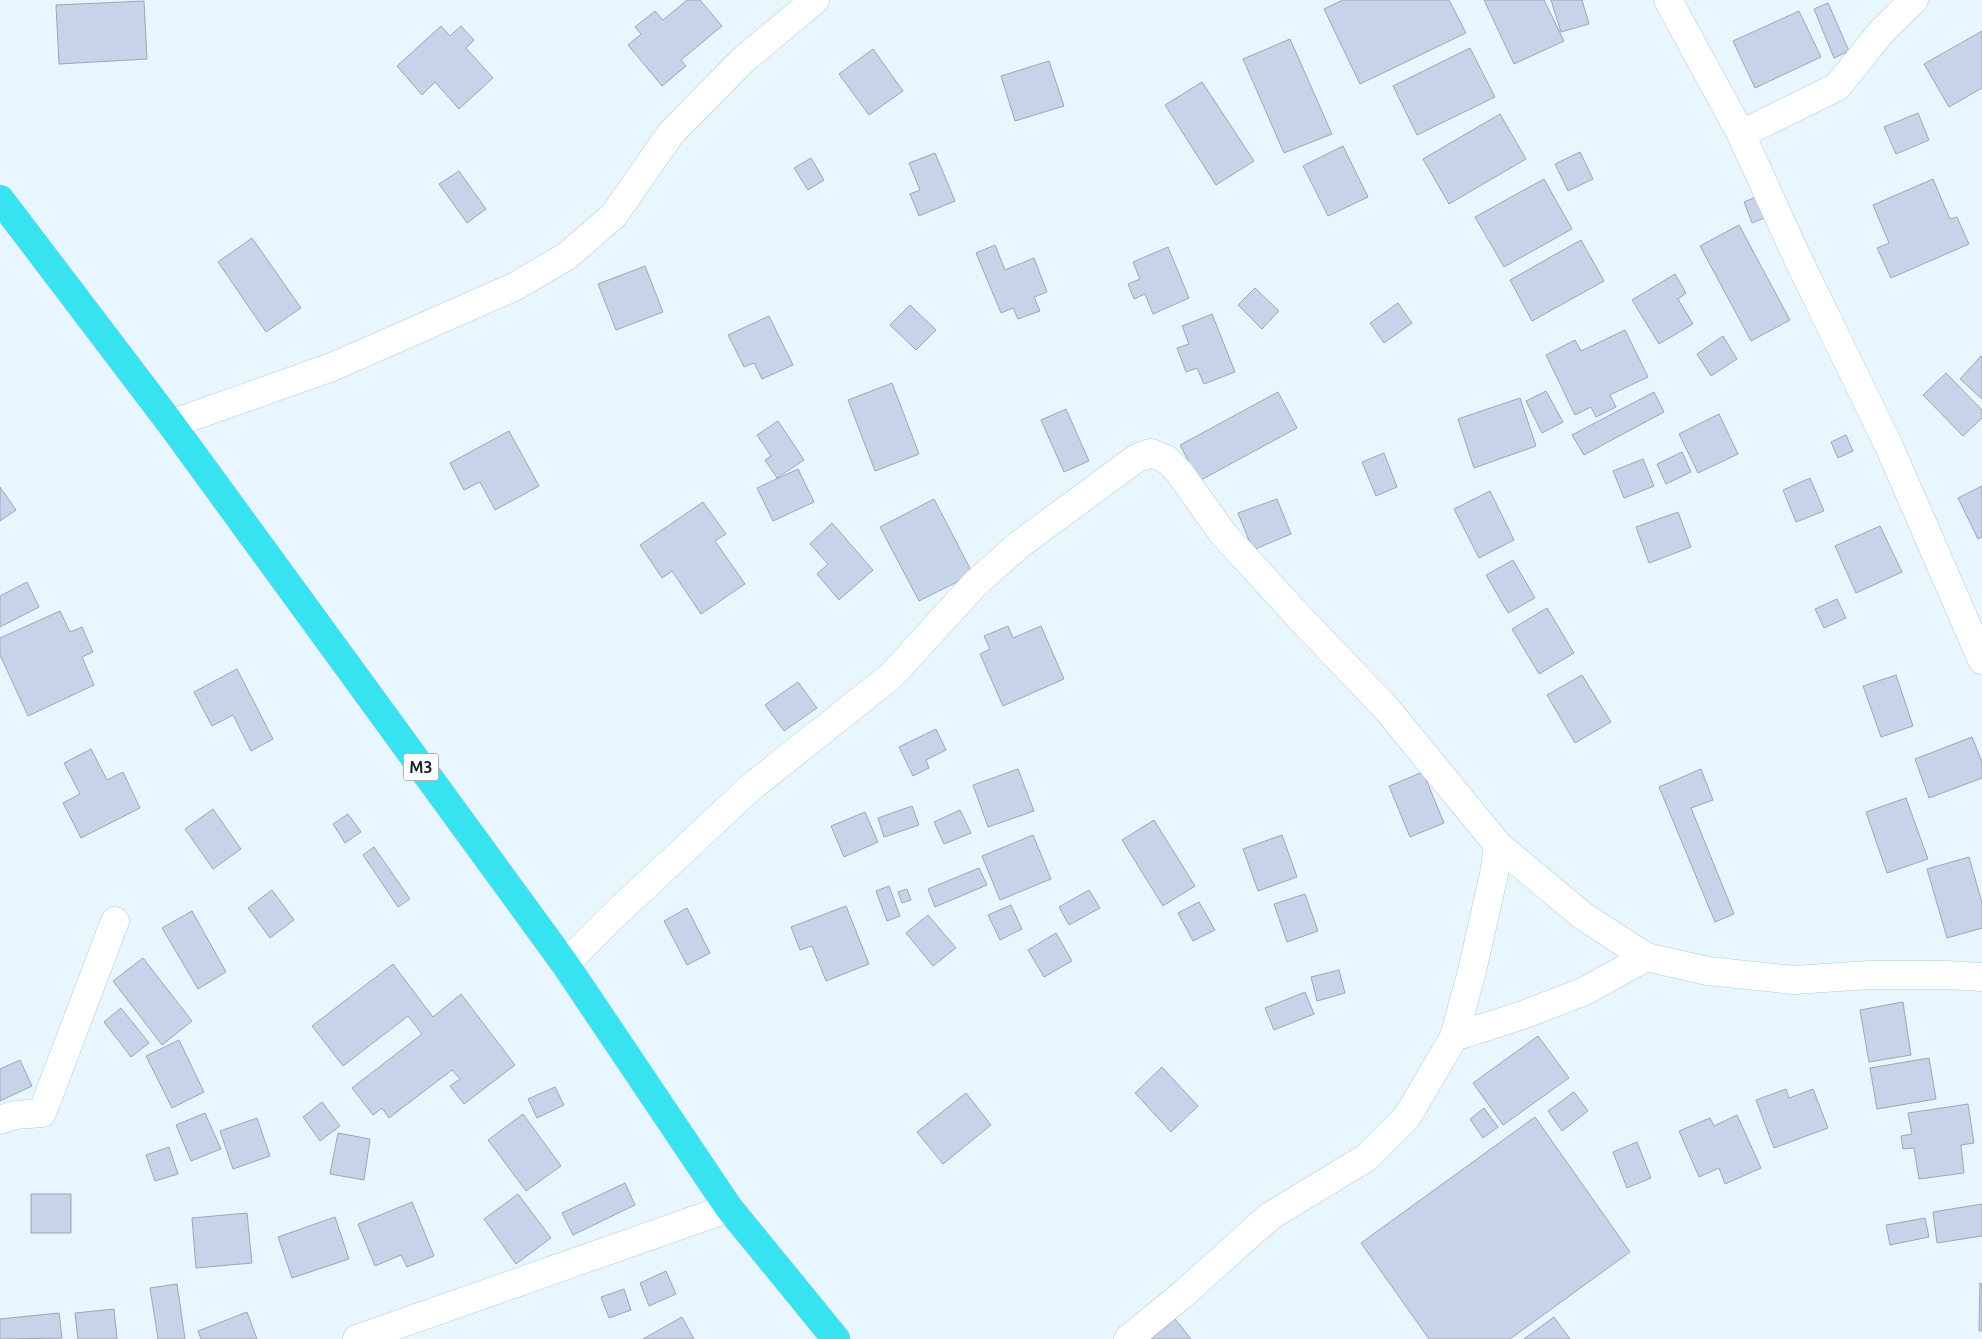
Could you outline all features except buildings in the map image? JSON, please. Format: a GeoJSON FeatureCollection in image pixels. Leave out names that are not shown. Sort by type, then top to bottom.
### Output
{"type":"FeatureCollection","features":[{"type":"Feature","properties":{"kind":"highway","name":"M3"},"geometry":{"type":"LineString","coordinates":[[0,199],[170,424],[565,964],[729,1208],[836,1339]]}},
{"type":"Feature","properties":{"kind":"street"},"geometry":{"type":"LineString","coordinates":[[170,424],[332,367],[514,287],[567,256],[614,215],[671,133],[743,60],[815,0]]}},
{"type":"Feature","properties":{"kind":"street"},"geometry":{"type":"LineString","coordinates":[[1668,0],[1740,134],[1801,266],[1888,444],[1982,660]]}},
{"type":"Feature","properties":{"kind":"street"},"geometry":{"type":"LineString","coordinates":[[1740,134],[1837,87],[1882,31],[1914,0]]}},
{"type":"Feature","properties":{"kind":"street"},"geometry":{"type":"LineString","coordinates":[[565,964],[750,788],[891,676],[975,584],[1020,544],[1130,463],[1151,453],[1166,459],[1179,472],[1224,535],[1386,708],[1498,845],[1583,916],[1646,957],[1708,971],[1794,980],[1870,975],[1982,977]]}},
{"type":"Feature","properties":{"kind":"street"},"geometry":{"type":"LineString","coordinates":[[1128,1339],[1182,1295],[1270,1216],[1366,1158],[1407,1117],[1454,1037],[1472,971],[1494,874],[1498,845]]}},
{"type":"Feature","properties":{"kind":"street"},"geometry":{"type":"LineString","coordinates":[[0,1120],[15,1115],[42,1113],[115,921]]}},
{"type":"Feature","properties":{"kind":"street"},"geometry":{"type":"LineString","coordinates":[[1454,1037],[1520,1016],[1585,991],[1646,957]]}},
{"type":"Feature","properties":{"kind":"street"},"geometry":{"type":"LineString","coordinates":[[357,1339],[729,1208]]}}]}
